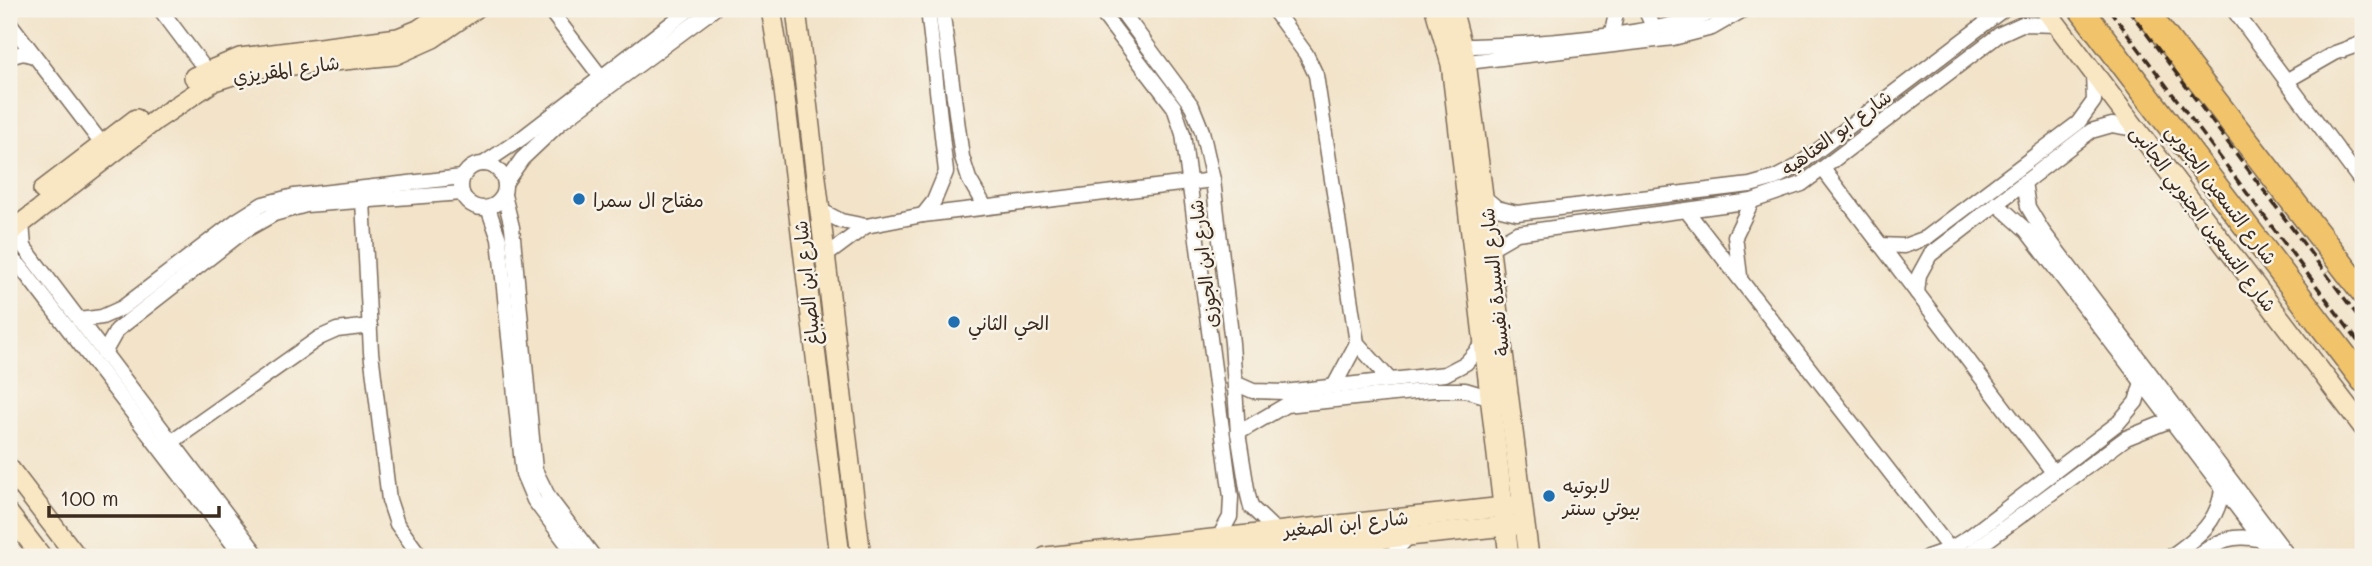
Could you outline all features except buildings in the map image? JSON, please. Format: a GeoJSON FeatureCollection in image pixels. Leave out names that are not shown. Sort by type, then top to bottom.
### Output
{"type":"FeatureCollection","features":[{"type":"Feature","properties":{"kind":"highway","name":"شارع التسعين الجنوبي"},"geometry":{"type":"LineString","coordinates":[[2081,9],[2363,380]]}},
{"type":"Feature","properties":{"kind":"highway"},"geometry":{"type":"LineString","coordinates":[[2144,9],[2363,292]]}},
{"type":"Feature","properties":{"kind":"street"},"geometry":{"type":"LineString","coordinates":[[160,9],[210,76]]}},
{"type":"Feature","properties":{"kind":"street","name":"شارع المقريزي"},"geometry":{"type":"LineString","coordinates":[[13,224],[102,144],[240,58],[398,38],[418,30],[449,9]]}},
{"type":"Feature","properties":{"kind":"street","name":"شارع المقريزي"},"geometry":{"type":"LineString","coordinates":[[13,224],[176,106],[210,76],[252,69],[395,55],[433,38],[475,9]]}},
{"type":"Feature","properties":{"kind":"street"},"geometry":{"type":"LineString","coordinates":[[549,9],[601,77]]}},
{"type":"Feature","properties":{"kind":"street"},"geometry":{"type":"LineString","coordinates":[[79,320],[102,317],[122,308],[236,221],[263,204],[293,195],[462,177],[690,9]]}},
{"type":"Feature","properties":{"kind":"street"},"geometry":{"type":"LineString","coordinates":[[462,177],[461,193],[472,206],[495,206],[522,159],[560,123],[714,9]]}},
{"type":"Feature","properties":{"kind":"street","name":"شارع ابن الصباغ"},"geometry":{"type":"LineString","coordinates":[[771,9],[783,82],[840,557]]}},
{"type":"Feature","properties":{"kind":"street","name":"شارع ابن الصباغ"},"geometry":{"type":"LineString","coordinates":[[796,9],[827,255],[835,357],[861,557]]}},
{"type":"Feature","properties":{"kind":"street"},"geometry":{"type":"LineString","coordinates":[[923,215],[934,201],[946,173],[929,9]]}},
{"type":"Feature","properties":{"kind":"street"},"geometry":{"type":"LineString","coordinates":[[942,9],[962,157],[969,179],[985,207]]}},
{"type":"Feature","properties":{"kind":"street","name":"شارع ابن الجوزى"},"geometry":{"type":"LineString","coordinates":[[1099,9],[1179,118],[1231,497],[1230,517],[1219,537]]}},
{"type":"Feature","properties":{"kind":"street","name":"شارع ابن الجوزى"},"geometry":{"type":"LineString","coordinates":[[1120,9],[1192,106],[1202,131],[1213,180],[1238,433],[1251,507],[1275,530]]}},
{"type":"Feature","properties":{"kind":"street"},"geometry":{"type":"LineString","coordinates":[[1273,9],[1306,54],[1318,83],[1357,343],[1390,380]]}},
{"type":"Feature","properties":{"kind":"street","name":"شارع السيدة نفيسة"},"geometry":{"type":"LineString","coordinates":[[1435,9],[1457,55],[1485,198],[1512,516],[1509,557]]}},
{"type":"Feature","properties":{"kind":"street","name":"شارع السيدة نفيسة"},"geometry":{"type":"LineString","coordinates":[[1452,9],[1483,344],[1512,516],[1529,557]]}},
{"type":"Feature","properties":{"kind":"street"},"geometry":{"type":"LineString","coordinates":[[1610,39],[1617,9]]}},
{"type":"Feature","properties":{"kind":"street"},"geometry":{"type":"LineString","coordinates":[[1645,9],[1656,33]]}},
{"type":"Feature","properties":{"kind":"street"},"geometry":{"type":"LineString","coordinates":[[1457,55],[1656,33],[1745,9]]}},
{"type":"Feature","properties":{"kind":"street","name":"شارع ابو العتاهيه"},"geometry":{"type":"LineString","coordinates":[[1485,198],[1497,208],[1517,214],[1751,186],[1775,178],[1853,126],[2004,9]]}},
{"type":"Feature","properties":{"kind":"street","name":"شارع التسعين الجنوبي الجانبى"},"geometry":{"type":"LineString","coordinates":[[2045,9],[2363,427]]}},
{"type":"Feature","properties":{"kind":"street"},"geometry":{"type":"LineString","coordinates":[[2233,9],[2363,184]]}},
{"type":"Feature","properties":{"kind":"street"},"geometry":{"type":"LineString","coordinates":[[9,22],[102,144]]}},
{"type":"Feature","properties":{"kind":"street","name":"شارع ابو العتاهيه"},"geometry":{"type":"LineString","coordinates":[[1491,248],[1517,233],[1752,201],[1793,189],[2000,34],[2022,24],[2058,25]]}},
{"type":"Feature","properties":{"kind":"street"},"geometry":{"type":"LineString","coordinates":[[2286,81],[2328,56],[2363,43]]}},
{"type":"Feature","properties":{"kind":"street"},"geometry":{"type":"LineString","coordinates":[[9,57],[23,53],[34,56]]}},
{"type":"Feature","properties":{"kind":"street"},"geometry":{"type":"LineString","coordinates":[[1881,245],[1905,246],[1926,238],[2078,123],[2094,101],[2093,72]]}},
{"type":"Feature","properties":{"kind":"street"},"geometry":{"type":"LineString","coordinates":[[1917,293],[1919,275],[1930,255],[2091,131],[2112,125],[2136,129]]}},
{"type":"Feature","properties":{"kind":"street"},"geometry":{"type":"LineString","coordinates":[[483,164],[500,171],[512,227],[525,480],[534,500],[578,557]]}},
{"type":"Feature","properties":{"kind":"street"},"geometry":{"type":"LineString","coordinates":[[1823,169],[2053,472]]}},
{"type":"Feature","properties":{"kind":"street"},"geometry":{"type":"LineString","coordinates":[[820,210],[841,221],[866,226],[923,215],[1213,180]]}},
{"type":"Feature","properties":{"kind":"street"},"geometry":{"type":"LineString","coordinates":[[2024,182],[2028,207],[2037,223],[2176,418],[2222,488],[2275,557]]}},
{"type":"Feature","properties":{"kind":"street"},"geometry":{"type":"LineString","coordinates":[[104,353],[112,336],[124,324],[259,220],[306,205],[461,193]]}},
{"type":"Feature","properties":{"kind":"street"},"geometry":{"type":"LineString","coordinates":[[363,201],[370,326],[389,500],[397,524],[421,557]]}},
{"type":"Feature","properties":{"kind":"street"},"geometry":{"type":"LineString","coordinates":[[1741,278],[1735,236],[1752,201]]}},
{"type":"Feature","properties":{"kind":"street"},"geometry":{"type":"LineString","coordinates":[[1997,203],[2026,230],[2142,382],[2176,418],[2288,557]]}},
{"type":"Feature","properties":{"kind":"street"},"geometry":{"type":"LineString","coordinates":[[488,208],[499,239],[536,470],[549,498],[594,557]]}},
{"type":"Feature","properties":{"kind":"street"},"geometry":{"type":"LineString","coordinates":[[1686,210],[1953,553]]}},
{"type":"Feature","properties":{"kind":"street"},"geometry":{"type":"LineString","coordinates":[[13,224],[24,247],[104,353],[243,557]]}},
{"type":"Feature","properties":{"kind":"street"},"geometry":{"type":"LineString","coordinates":[[827,255],[866,226]]}},
{"type":"Feature","properties":{"kind":"street"},"geometry":{"type":"LineString","coordinates":[[9,258],[20,266],[259,557]]}},
{"type":"Feature","properties":{"kind":"street"},"geometry":{"type":"LineString","coordinates":[[166,445],[319,338],[337,330],[370,326]]}},
{"type":"Feature","properties":{"kind":"street"},"geometry":{"type":"LineString","coordinates":[[1334,386],[1357,343]]}},
{"type":"Feature","properties":{"kind":"street"},"geometry":{"type":"LineString","coordinates":[[1235,383],[1252,391],[1285,398],[1432,383],[1453,372],[1483,344]]}},
{"type":"Feature","properties":{"kind":"street"},"geometry":{"type":"LineString","coordinates":[[1238,433],[1285,398],[1334,386],[1390,380],[1432,383],[1492,398]]}},
{"type":"Feature","properties":{"kind":"street"},"geometry":{"type":"LineString","coordinates":[[1927,557],[1953,553],[2124,417],[2136,402],[2142,382]]}},
{"type":"Feature","properties":{"kind":"street"},"geometry":{"type":"LineString","coordinates":[[1965,557],[2126,438],[2147,427],[2176,418]]}},
{"type":"Feature","properties":{"kind":"street"},"geometry":{"type":"LineString","coordinates":[[9,468],[73,554]]}},
{"type":"Feature","properties":{"kind":"street"},"geometry":{"type":"LineString","coordinates":[[2170,557],[2210,525],[2221,501],[2222,488]]}},
{"type":"Feature","properties":{"kind":"street"},"geometry":{"type":"LineString","coordinates":[[9,514],[42,557]]}},
{"type":"Feature","properties":{"kind":"street","name":"شارع ابن الصغير"},"geometry":{"type":"LineString","coordinates":[[1046,557],[1275,530],[1512,516]]}},
{"type":"Feature","properties":{"kind":"street","name":"شارع ابن الصغير"},"geometry":{"type":"LineString","coordinates":[[1204,557],[1358,549],[1512,516]]}},
{"type":"Feature","properties":{"kind":"street"},"geometry":{"type":"LineString","coordinates":[[2196,557],[2224,538],[2242,535],[2262,540]]}},
{"type":"Feature","properties":{"kind":"street"},"geometry":{"type":"LineString","coordinates":[[1390,557],[1409,536]]}},
{"type":"Feature","properties":{"kind":"railway"},"geometry":{"type":"LineString","coordinates":[[2109,9],[2363,348]]}},
{"type":"Feature","properties":{"kind":"railway"},"geometry":{"type":"LineString","coordinates":[[2128,9],[2363,323]]}},
{"type":"Feature","properties":{"kind":"place","name":"مفتاح ال سمرا"},"geometry":{"type":"Point","coordinates":[579,199]}},
{"type":"Feature","properties":{"kind":"place","name":"الحي الثاني"},"geometry":{"type":"Point","coordinates":[954,322]}},
{"type":"Feature","properties":{"kind":"place","name":"لابوتيه بيوتي سنتر"},"geometry":{"type":"Point","coordinates":[1549,496]}}]}
